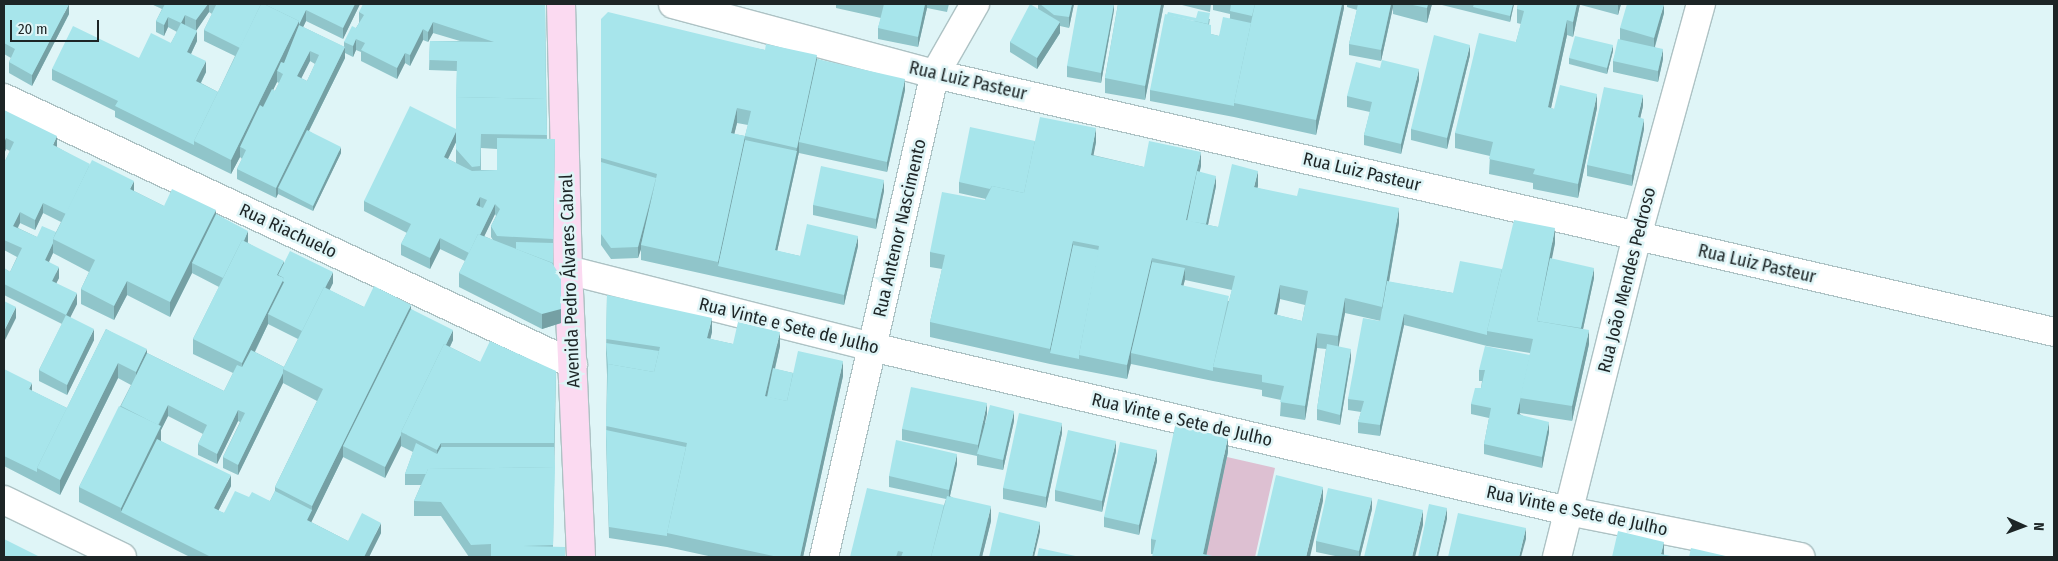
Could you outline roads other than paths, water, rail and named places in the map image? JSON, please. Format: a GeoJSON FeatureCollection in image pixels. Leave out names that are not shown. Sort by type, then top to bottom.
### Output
{"type":"FeatureCollection","features":[{"type":"Feature","properties":{"kind":"main road","name":"Avenida Pedro Álvares Cabral"},"geometry":{"type":"LineString","coordinates":[[561,4],[568,270],[581,557]]}},
{"type":"Feature","properties":{"kind":"street","name":"Rua Luiz Pasteur"},"geometry":{"type":"LineString","coordinates":[[672,4],[935,74],[2054,332]]}},
{"type":"Feature","properties":{"kind":"street","name":"Rua Antenor Nascimento"},"geometry":{"type":"LineString","coordinates":[[824,557],[935,74],[975,4]]}},
{"type":"Feature","properties":{"kind":"street","name":"Rua João Mendes Pedroso"},"geometry":{"type":"LineString","coordinates":[[1557,557],[1637,236],[1700,4]]}},
{"type":"Feature","properties":{"kind":"street","name":"Rua Riachuelo"},"geometry":{"type":"LineString","coordinates":[[4,98],[573,364]]}},
{"type":"Feature","properties":{"kind":"street","name":"Rua Vinte e Sete de Julho"},"geometry":{"type":"LineString","coordinates":[[568,270],[872,347],[1568,512],[1800,557]]}},
{"type":"Feature","properties":{"kind":"street"},"geometry":{"type":"LineString","coordinates":[[4,500],[122,557]]}}]}
